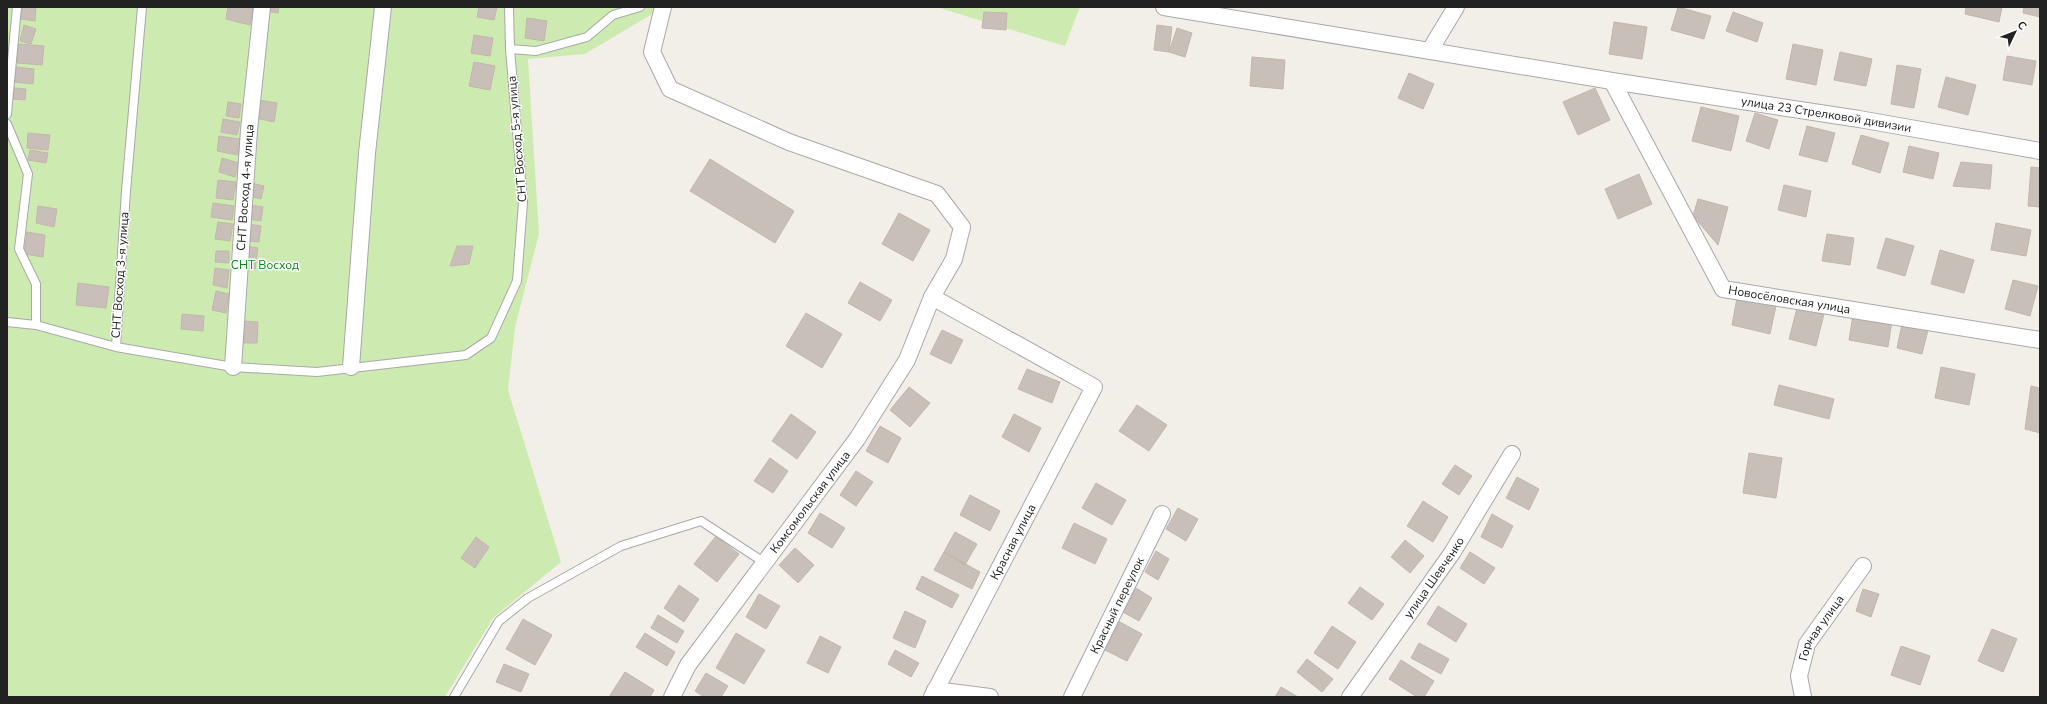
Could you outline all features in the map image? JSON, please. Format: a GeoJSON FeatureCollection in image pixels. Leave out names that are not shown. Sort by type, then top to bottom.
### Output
{"type":"FeatureCollection","features":[{"type":"Feature","properties":{"kind":"street","name":"СНТ Восход 4-я улица"},"geometry":{"type":"LineString","coordinates":[[233,367],[249,130],[262,7]]}},
{"type":"Feature","properties":{"kind":"street"},"geometry":{"type":"LineString","coordinates":[[351,367],[366,154],[383,7]]}},
{"type":"Feature","properties":{"kind":"street","name":"Комсомольская улица"},"geometry":{"type":"LineString","coordinates":[[663,7],[652,52],[670,89],[789,142],[937,194],[962,227],[954,258],[932,297],[908,360],[857,439],[688,665],[672,697]]}},
{"type":"Feature","properties":{"kind":"street","name":"улица 23 Стрелковой дивизии"},"geometry":{"type":"LineString","coordinates":[[1164,7],[1612,81],[1859,119],[2040,150]]}},
{"type":"Feature","properties":{"kind":"street"},"geometry":{"type":"LineString","coordinates":[[1430,50],[1456,7]]}},
{"type":"Feature","properties":{"kind":"street","name":"Новосёловская улица"},"geometry":{"type":"LineString","coordinates":[[1612,81],[1723,289],[2040,340]]}},
{"type":"Feature","properties":{"kind":"street","name":"Красная улица"},"geometry":{"type":"LineString","coordinates":[[932,297],[1094,387],[933,694]]}},
{"type":"Feature","properties":{"kind":"street","name":"улица Шевченко"},"geometry":{"type":"LineString","coordinates":[[1350,697],[1452,553],[1512,454]]}},
{"type":"Feature","properties":{"kind":"street","name":"Красный переулок"},"geometry":{"type":"LineString","coordinates":[[1072,697],[1162,514]]}},
{"type":"Feature","properties":{"kind":"street","name":"Горная улица"},"geometry":{"type":"LineString","coordinates":[[1802,697],[1799,676],[1806,644],[1863,566]]}},
{"type":"Feature","properties":{"kind":"street"},"geometry":{"type":"LineString","coordinates":[[933,694],[990,697]]}},
{"type":"Feature","properties":{"kind":"lane"},"geometry":{"type":"LineString","coordinates":[[7,114],[17,7]]}},
{"type":"Feature","properties":{"kind":"lane","name":"СНТ Восход 3-я улица"},"geometry":{"type":"LineString","coordinates":[[7,322],[36,325],[116,347],[126,191],[142,7]]}},
{"type":"Feature","properties":{"kind":"lane","name":"СНТ Восход 5-я улица"},"geometry":{"type":"LineString","coordinates":[[351,367],[466,355],[491,338],[517,281],[523,202],[510,49],[509,7]]}},
{"type":"Feature","properties":{"kind":"lane"},"geometry":{"type":"LineString","coordinates":[[510,49],[536,51],[587,36],[613,15],[640,7]]}},
{"type":"Feature","properties":{"kind":"lane"},"geometry":{"type":"LineString","coordinates":[[7,124],[28,174],[19,250],[36,284],[36,325]]}},
{"type":"Feature","properties":{"kind":"lane"},"geometry":{"type":"LineString","coordinates":[[116,347],[233,367],[316,372],[351,367]]}},
{"type":"Feature","properties":{"kind":"lane"},"geometry":{"type":"LineString","coordinates":[[454,697],[499,621],[528,598],[621,546],[701,521],[765,563]]}},
{"type":"Feature","properties":{"kind":"green space","name":"СНТ Восход"},"geometry":{"type":"Polygon","coordinates":[[[7,7],[664,7],[585,54],[528,59],[539,234],[515,327],[508,390],[561,562],[493,618],[445,697],[7,697],[7,7]]]}},
{"type":"Feature","properties":{"kind":"green space"},"geometry":{"type":"Polygon","coordinates":[[[936,7],[1080,7],[1065,46],[936,7]]]}},
{"type":"Feature","properties":{"kind":"building"},"geometry":{"type":"Polygon","coordinates":[[[23,7],[36,8],[35,21],[21,19],[23,7]]]}},
{"type":"Feature","properties":{"kind":"building"},"geometry":{"type":"Polygon","coordinates":[[[228,7],[253,8],[250,25],[226,19],[228,7]]]}},
{"type":"Feature","properties":{"kind":"building"},"geometry":{"type":"Polygon","coordinates":[[[266,7],[279,7],[278,13],[266,11],[266,7]]]}},
{"type":"Feature","properties":{"kind":"building"},"geometry":{"type":"Polygon","coordinates":[[[479,7],[497,7],[494,20],[477,17],[479,7]]]}},
{"type":"Feature","properties":{"kind":"building"},"geometry":{"type":"Polygon","coordinates":[[[1678,7],[1711,16],[1704,39],[1671,30],[1678,7]]]}},
{"type":"Feature","properties":{"kind":"building"},"geometry":{"type":"Polygon","coordinates":[[[1966,7],[2002,7],[1999,22],[1965,14],[1966,7]]]}},
{"type":"Feature","properties":{"kind":"building"},"geometry":{"type":"Polygon","coordinates":[[[2024,7],[2040,7],[2040,17],[2023,13],[2024,7]]]}},
{"type":"Feature","properties":{"kind":"building"},"geometry":{"type":"Polygon","coordinates":[[[984,12],[1007,13],[1006,30],[982,28],[984,12]]]}},
{"type":"Feature","properties":{"kind":"building"},"geometry":{"type":"Polygon","coordinates":[[[1733,12],[1763,23],[1757,42],[1726,31],[1733,12]]]}},
{"type":"Feature","properties":{"kind":"building"},"geometry":{"type":"Polygon","coordinates":[[[527,18],[547,21],[544,41],[525,38],[527,18]]]}},
{"type":"Feature","properties":{"kind":"building"},"geometry":{"type":"Polygon","coordinates":[[[1614,22],[1647,27],[1642,59],[1609,54],[1614,22]]]}},
{"type":"Feature","properties":{"kind":"building"},"geometry":{"type":"Polygon","coordinates":[[[24,25],[36,29],[31,44],[20,41],[24,25]]]}},
{"type":"Feature","properties":{"kind":"building"},"geometry":{"type":"Polygon","coordinates":[[[1157,25],[1172,27],[1169,52],[1154,50],[1157,25]]]}},
{"type":"Feature","properties":{"kind":"building"},"geometry":{"type":"Polygon","coordinates":[[[1177,28],[1192,33],[1185,57],[1169,52],[1177,28]]]}},
{"type":"Feature","properties":{"kind":"building"},"geometry":{"type":"Polygon","coordinates":[[[474,35],[493,38],[490,56],[471,53],[474,35]]]}},
{"type":"Feature","properties":{"kind":"building"},"geometry":{"type":"Polygon","coordinates":[[[19,44],[44,46],[42,65],[17,63],[19,44]]]}},
{"type":"Feature","properties":{"kind":"building"},"geometry":{"type":"Polygon","coordinates":[[[1793,44],[1823,50],[1816,85],[1786,79],[1793,44]]]}},
{"type":"Feature","properties":{"kind":"building"},"geometry":{"type":"Polygon","coordinates":[[[1840,52],[1872,59],[1866,86],[1834,80],[1840,52]]]}},
{"type":"Feature","properties":{"kind":"building"},"geometry":{"type":"Polygon","coordinates":[[[2007,56],[2036,61],[2032,85],[2003,80],[2007,56]]]}},
{"type":"Feature","properties":{"kind":"building"},"geometry":{"type":"Polygon","coordinates":[[[1252,57],[1285,60],[1283,89],[1250,86],[1252,57]]]}},
{"type":"Feature","properties":{"kind":"building"},"geometry":{"type":"Polygon","coordinates":[[[474,62],[495,66],[490,90],[469,86],[474,62]]]}},
{"type":"Feature","properties":{"kind":"building"},"geometry":{"type":"Polygon","coordinates":[[[1897,65],[1921,69],[1914,108],[1891,104],[1897,65]]]}},
{"type":"Feature","properties":{"kind":"building"},"geometry":{"type":"Polygon","coordinates":[[[16,67],[34,69],[33,84],[15,82],[16,67]]]}},
{"type":"Feature","properties":{"kind":"building"},"geometry":{"type":"Polygon","coordinates":[[[1409,73],[1434,84],[1423,109],[1398,98],[1409,73]]]}},
{"type":"Feature","properties":{"kind":"building"},"geometry":{"type":"Polygon","coordinates":[[[1946,77],[1976,85],[1968,115],[1938,107],[1946,77]]]}},
{"type":"Feature","properties":{"kind":"building"},"geometry":{"type":"Polygon","coordinates":[[[14,88],[26,89],[25,100],[13,99],[14,88]]]}},
{"type":"Feature","properties":{"kind":"building"},"geometry":{"type":"Polygon","coordinates":[[[1595,88],[1610,120],[1578,135],[1563,102],[1595,88]]]}},
{"type":"Feature","properties":{"kind":"building"},"geometry":{"type":"Polygon","coordinates":[[[259,100],[277,103],[274,122],[256,118],[259,100]]]}},
{"type":"Feature","properties":{"kind":"building"},"geometry":{"type":"Polygon","coordinates":[[[228,102],[241,104],[239,118],[226,116],[228,102]]]}},
{"type":"Feature","properties":{"kind":"building"},"geometry":{"type":"Polygon","coordinates":[[[1701,107],[1739,116],[1731,151],[1692,141],[1701,107]]]}},
{"type":"Feature","properties":{"kind":"building"},"geometry":{"type":"Polygon","coordinates":[[[1755,113],[1778,120],[1769,149],[1746,141],[1755,113]]]}},
{"type":"Feature","properties":{"kind":"building"},"geometry":{"type":"Polygon","coordinates":[[[223,119],[240,122],[237,135],[221,132],[223,119]]]}},
{"type":"Feature","properties":{"kind":"building"},"geometry":{"type":"Polygon","coordinates":[[[1807,126],[1835,133],[1827,162],[1799,155],[1807,126]]]}},
{"type":"Feature","properties":{"kind":"building"},"geometry":{"type":"Polygon","coordinates":[[[28,133],[50,135],[48,150],[27,148],[28,133]]]}},
{"type":"Feature","properties":{"kind":"building"},"geometry":{"type":"Polygon","coordinates":[[[1861,135],[1889,143],[1880,173],[1852,164],[1861,135]]]}},
{"type":"Feature","properties":{"kind":"building"},"geometry":{"type":"Polygon","coordinates":[[[219,136],[240,139],[238,155],[217,151],[219,136]]]}},
{"type":"Feature","properties":{"kind":"building"},"geometry":{"type":"Polygon","coordinates":[[[1909,146],[1939,153],[1933,179],[1903,172],[1909,146]]]}},
{"type":"Feature","properties":{"kind":"building"},"geometry":{"type":"Polygon","coordinates":[[[30,150],[48,153],[46,163],[28,160],[30,150]]]}},
{"type":"Feature","properties":{"kind":"building"},"geometry":{"type":"Polygon","coordinates":[[[222,158],[239,163],[235,177],[219,172],[222,158]]]}},
{"type":"Feature","properties":{"kind":"building"},"geometry":{"type":"Polygon","coordinates":[[[710,159],[794,211],[775,243],[690,191],[710,159]]]}},
{"type":"Feature","properties":{"kind":"building"},"geometry":{"type":"Polygon","coordinates":[[[1961,162],[1992,165],[1990,189],[1953,186],[1961,162]]]}},
{"type":"Feature","properties":{"kind":"building"},"geometry":{"type":"Polygon","coordinates":[[[2031,167],[2040,168],[2040,207],[2028,206],[2031,167]]]}},
{"type":"Feature","properties":{"kind":"building"},"geometry":{"type":"Polygon","coordinates":[[[1639,174],[1652,204],[1618,219],[1605,189],[1639,174]]]}},
{"type":"Feature","properties":{"kind":"building"},"geometry":{"type":"Polygon","coordinates":[[[218,180],[236,182],[233,200],[216,198],[218,180]]]}},
{"type":"Feature","properties":{"kind":"building"},"geometry":{"type":"Polygon","coordinates":[[[246,182],[264,186],[261,199],[249,196],[246,182]]]}},
{"type":"Feature","properties":{"kind":"building"},"geometry":{"type":"Polygon","coordinates":[[[1784,185],[1811,191],[1806,217],[1778,210],[1784,185]]]}},
{"type":"Feature","properties":{"kind":"building"},"geometry":{"type":"Polygon","coordinates":[[[1698,199],[1728,207],[1718,245],[1693,216],[1698,199]]]}},
{"type":"Feature","properties":{"kind":"building"},"geometry":{"type":"Polygon","coordinates":[[[213,203],[234,206],[232,220],[211,217],[213,203]]]}},
{"type":"Feature","properties":{"kind":"building"},"geometry":{"type":"Polygon","coordinates":[[[251,205],[263,207],[261,221],[249,219],[251,205]]]}},
{"type":"Feature","properties":{"kind":"building"},"geometry":{"type":"Polygon","coordinates":[[[38,206],[57,209],[54,227],[36,223],[38,206]]]}},
{"type":"Feature","properties":{"kind":"building"},"geometry":{"type":"Polygon","coordinates":[[[899,213],[930,230],[913,261],[882,244],[899,213]]]}},
{"type":"Feature","properties":{"kind":"building"},"geometry":{"type":"Polygon","coordinates":[[[218,222],[233,224],[230,241],[215,239],[218,222]]]}},
{"type":"Feature","properties":{"kind":"building"},"geometry":{"type":"Polygon","coordinates":[[[1996,223],[2031,230],[2026,256],[1991,250],[1996,223]]]}},
{"type":"Feature","properties":{"kind":"building"},"geometry":{"type":"Polygon","coordinates":[[[248,224],[261,226],[259,242],[246,241],[248,224]]]}},
{"type":"Feature","properties":{"kind":"building"},"geometry":{"type":"Polygon","coordinates":[[[27,232],[45,235],[43,257],[24,254],[27,232]]]}},
{"type":"Feature","properties":{"kind":"building"},"geometry":{"type":"Polygon","coordinates":[[[1827,234],[1854,238],[1850,265],[1822,261],[1827,234]]]}},
{"type":"Feature","properties":{"kind":"building"},"geometry":{"type":"Polygon","coordinates":[[[1886,238],[1914,246],[1905,276],[1877,268],[1886,238]]]}},
{"type":"Feature","properties":{"kind":"building"},"geometry":{"type":"Polygon","coordinates":[[[246,246],[258,248],[255,269],[243,267],[246,246]]]}},
{"type":"Feature","properties":{"kind":"building"},"geometry":{"type":"Polygon","coordinates":[[[457,246],[473,246],[469,264],[450,266],[457,246]]]}},
{"type":"Feature","properties":{"kind":"building"},"geometry":{"type":"Polygon","coordinates":[[[1940,250],[1974,260],[1964,293],[1931,284],[1940,250]]]}},
{"type":"Feature","properties":{"kind":"building"},"geometry":{"type":"Polygon","coordinates":[[[216,251],[229,251],[229,263],[215,262],[216,251]]]}},
{"type":"Feature","properties":{"kind":"building"},"geometry":{"type":"Polygon","coordinates":[[[215,268],[229,270],[227,288],[213,285],[215,268]]]}},
{"type":"Feature","properties":{"kind":"building"},"geometry":{"type":"Polygon","coordinates":[[[2013,280],[2038,286],[2030,316],[2005,309],[2013,280]]]}},
{"type":"Feature","properties":{"kind":"building"},"geometry":{"type":"Polygon","coordinates":[[[860,282],[892,300],[880,321],[848,303],[860,282]]]}},
{"type":"Feature","properties":{"kind":"building"},"geometry":{"type":"Polygon","coordinates":[[[78,283],[109,287],[106,308],[76,305],[78,283]]]}},
{"type":"Feature","properties":{"kind":"building"},"geometry":{"type":"Polygon","coordinates":[[[216,291],[229,294],[226,313],[212,310],[216,291]]]}},
{"type":"Feature","properties":{"kind":"building"},"geometry":{"type":"Polygon","coordinates":[[[1737,298],[1776,306],[1770,334],[1732,325],[1737,298]]]}},
{"type":"Feature","properties":{"kind":"building"},"geometry":{"type":"Polygon","coordinates":[[[1797,308],[1824,314],[1816,346],[1789,339],[1797,308]]]}},
{"type":"Feature","properties":{"kind":"building"},"geometry":{"type":"Polygon","coordinates":[[[806,313],[842,334],[822,368],[786,346],[806,313]]]}},
{"type":"Feature","properties":{"kind":"building"},"geometry":{"type":"Polygon","coordinates":[[[182,314],[204,316],[203,331],[181,329],[182,314]]]}},
{"type":"Feature","properties":{"kind":"building"},"geometry":{"type":"Polygon","coordinates":[[[1853,315],[1892,321],[1888,347],[1849,340],[1853,315]]]}},
{"type":"Feature","properties":{"kind":"building"},"geometry":{"type":"Polygon","coordinates":[[[243,321],[258,322],[257,343],[242,343],[243,321]]]}},
{"type":"Feature","properties":{"kind":"building"},"geometry":{"type":"Polygon","coordinates":[[[1902,324],[1928,330],[1922,354],[1897,348],[1902,324]]]}},
{"type":"Feature","properties":{"kind":"building"},"geometry":{"type":"Polygon","coordinates":[[[942,330],[963,340],[951,364],[930,354],[942,330]]]}},
{"type":"Feature","properties":{"kind":"building"},"geometry":{"type":"Polygon","coordinates":[[[1941,367],[1975,374],[1969,405],[1935,398],[1941,367]]]}},
{"type":"Feature","properties":{"kind":"building"},"geometry":{"type":"Polygon","coordinates":[[[1027,369],[1060,382],[1052,403],[1018,389],[1027,369]]]}},
{"type":"Feature","properties":{"kind":"building"},"geometry":{"type":"Polygon","coordinates":[[[1779,385],[1834,399],[1829,419],[1774,405],[1779,385]]]}},
{"type":"Feature","properties":{"kind":"building"},"geometry":{"type":"Polygon","coordinates":[[[2031,386],[2040,388],[2040,433],[2025,429],[2031,386]]]}},
{"type":"Feature","properties":{"kind":"building"},"geometry":{"type":"Polygon","coordinates":[[[909,387],[930,403],[910,427],[890,410],[909,387]]]}},
{"type":"Feature","properties":{"kind":"building"},"geometry":{"type":"Polygon","coordinates":[[[1137,405],[1167,425],[1149,451],[1119,431],[1137,405]]]}},
{"type":"Feature","properties":{"kind":"building"},"geometry":{"type":"Polygon","coordinates":[[[791,414],[816,432],[797,459],[772,441],[791,414]]]}},
{"type":"Feature","properties":{"kind":"building"},"geometry":{"type":"Polygon","coordinates":[[[1014,414],[1041,428],[1029,452],[1002,437],[1014,414]]]}},
{"type":"Feature","properties":{"kind":"building"},"geometry":{"type":"Polygon","coordinates":[[[880,426],[901,438],[888,463],[866,451],[880,426]]]}},
{"type":"Feature","properties":{"kind":"building"},"geometry":{"type":"Polygon","coordinates":[[[1749,453],[1782,458],[1776,498],[1743,493],[1749,453]]]}},
{"type":"Feature","properties":{"kind":"building"},"geometry":{"type":"Polygon","coordinates":[[[770,458],[788,471],[773,493],[754,481],[770,458]]]}},
{"type":"Feature","properties":{"kind":"building"},"geometry":{"type":"Polygon","coordinates":[[[1455,465],[1472,476],[1459,495],[1442,484],[1455,465]]]}},
{"type":"Feature","properties":{"kind":"building"},"geometry":{"type":"Polygon","coordinates":[[[856,471],[873,482],[856,506],[840,495],[856,471]]]}},
{"type":"Feature","properties":{"kind":"building"},"geometry":{"type":"Polygon","coordinates":[[[1517,477],[1539,489],[1529,510],[1506,498],[1517,477]]]}},
{"type":"Feature","properties":{"kind":"building"},"geometry":{"type":"Polygon","coordinates":[[[1096,483],[1126,500],[1112,525],[1082,508],[1096,483]]]}},
{"type":"Feature","properties":{"kind":"building"},"geometry":{"type":"Polygon","coordinates":[[[970,495],[1000,511],[990,531],[960,515],[970,495]]]}},
{"type":"Feature","properties":{"kind":"building"},"geometry":{"type":"Polygon","coordinates":[[[1423,501],[1448,517],[1433,542],[1407,526],[1423,501]]]}},
{"type":"Feature","properties":{"kind":"building"},"geometry":{"type":"Polygon","coordinates":[[[1178,508],[1198,519],[1186,541],[1166,529],[1178,508]]]}},
{"type":"Feature","properties":{"kind":"building"},"geometry":{"type":"Polygon","coordinates":[[[820,513],[845,528],[832,548],[808,533],[820,513]]]}},
{"type":"Feature","properties":{"kind":"building"},"geometry":{"type":"Polygon","coordinates":[[[1492,514],[1513,526],[1502,548],[1481,537],[1492,514]]]}},
{"type":"Feature","properties":{"kind":"building"},"geometry":{"type":"Polygon","coordinates":[[[1074,523],[1107,539],[1095,564],[1062,548],[1074,523]]]}},
{"type":"Feature","properties":{"kind":"building"},"geometry":{"type":"Polygon","coordinates":[[[955,532],[977,544],[965,565],[944,552],[955,532]]]}},
{"type":"Feature","properties":{"kind":"building"},"geometry":{"type":"Polygon","coordinates":[[[716,536],[739,554],[717,582],[694,564],[716,536]]]}},
{"type":"Feature","properties":{"kind":"building"},"geometry":{"type":"Polygon","coordinates":[[[476,537],[489,547],[475,568],[461,558],[476,537]]]}},
{"type":"Feature","properties":{"kind":"building"},"geometry":{"type":"Polygon","coordinates":[[[1405,540],[1424,556],[1410,573],[1391,557],[1405,540]]]}},
{"type":"Feature","properties":{"kind":"building"},"geometry":{"type":"Polygon","coordinates":[[[795,548],[814,565],[798,583],[779,565],[795,548]]]}},
{"type":"Feature","properties":{"kind":"building"},"geometry":{"type":"Polygon","coordinates":[[[1156,551],[1169,559],[1158,580],[1145,572],[1156,551]]]}},
{"type":"Feature","properties":{"kind":"building"},"geometry":{"type":"Polygon","coordinates":[[[944,552],[980,572],[972,589],[934,570],[944,552]]]}},
{"type":"Feature","properties":{"kind":"building"},"geometry":{"type":"Polygon","coordinates":[[[1470,552],[1495,568],[1484,584],[1460,568],[1470,552]]]}},
{"type":"Feature","properties":{"kind":"building"},"geometry":{"type":"Polygon","coordinates":[[[922,576],[959,595],[952,608],[916,589],[922,576]]]}},
{"type":"Feature","properties":{"kind":"building"},"geometry":{"type":"Polygon","coordinates":[[[679,585],[699,599],[684,622],[664,608],[679,585]]]}},
{"type":"Feature","properties":{"kind":"building"},"geometry":{"type":"Polygon","coordinates":[[[1360,587],[1384,604],[1372,620],[1348,603],[1360,587]]]}},
{"type":"Feature","properties":{"kind":"building"},"geometry":{"type":"Polygon","coordinates":[[[1136,588],[1152,598],[1139,621],[1123,612],[1136,588]]]}},
{"type":"Feature","properties":{"kind":"building"},"geometry":{"type":"Polygon","coordinates":[[[1863,589],[1879,594],[1871,617],[1856,611],[1863,589]]]}},
{"type":"Feature","properties":{"kind":"building"},"geometry":{"type":"Polygon","coordinates":[[[759,594],[780,606],[766,629],[746,617],[759,594]]]}},
{"type":"Feature","properties":{"kind":"building"},"geometry":{"type":"Polygon","coordinates":[[[1438,606],[1467,624],[1456,642],[1427,624],[1438,606]]]}},
{"type":"Feature","properties":{"kind":"building"},"geometry":{"type":"Polygon","coordinates":[[[905,611],[926,621],[915,648],[893,638],[905,611]]]}},
{"type":"Feature","properties":{"kind":"building"},"geometry":{"type":"Polygon","coordinates":[[[658,615],[684,631],[677,643],[651,628],[658,615]]]}},
{"type":"Feature","properties":{"kind":"building"},"geometry":{"type":"Polygon","coordinates":[[[523,619],[552,635],[535,665],[506,649],[523,619]]]}},
{"type":"Feature","properties":{"kind":"building"},"geometry":{"type":"Polygon","coordinates":[[[1118,621],[1142,634],[1127,661],[1103,649],[1118,621]]]}},
{"type":"Feature","properties":{"kind":"building"},"geometry":{"type":"Polygon","coordinates":[[[1332,626],[1356,642],[1338,669],[1314,653],[1332,626]]]}},
{"type":"Feature","properties":{"kind":"building"},"geometry":{"type":"Polygon","coordinates":[[[1992,629],[2017,639],[2003,672],[1978,661],[1992,629]]]}},
{"type":"Feature","properties":{"kind":"building"},"geometry":{"type":"Polygon","coordinates":[[[645,633],[675,652],[667,666],[636,647],[645,633]]]}},
{"type":"Feature","properties":{"kind":"building"},"geometry":{"type":"Polygon","coordinates":[[[736,633],[765,650],[744,684],[716,668],[736,633]]]}},
{"type":"Feature","properties":{"kind":"building"},"geometry":{"type":"Polygon","coordinates":[[[820,636],[841,647],[828,673],[807,663],[820,636]]]}},
{"type":"Feature","properties":{"kind":"building"},"geometry":{"type":"Polygon","coordinates":[[[1419,643],[1449,659],[1441,674],[1411,658],[1419,643]]]}},
{"type":"Feature","properties":{"kind":"building"},"geometry":{"type":"Polygon","coordinates":[[[1901,646],[1930,656],[1920,685],[1891,675],[1901,646]]]}},
{"type":"Feature","properties":{"kind":"building"},"geometry":{"type":"Polygon","coordinates":[[[895,650],[919,663],[911,677],[888,664],[895,650]]]}},
{"type":"Feature","properties":{"kind":"building"},"geometry":{"type":"Polygon","coordinates":[[[1307,659],[1333,679],[1322,692],[1297,672],[1307,659]]]}},
{"type":"Feature","properties":{"kind":"building"},"geometry":{"type":"Polygon","coordinates":[[[1401,660],[1434,681],[1424,697],[1417,697],[1389,679],[1401,660]]]}},
{"type":"Feature","properties":{"kind":"building"},"geometry":{"type":"Polygon","coordinates":[[[504,664],[529,674],[521,692],[496,682],[504,664]]]}},
{"type":"Feature","properties":{"kind":"building"},"geometry":{"type":"Polygon","coordinates":[[[625,672],[654,690],[650,697],[609,697],[625,672]]]}},
{"type":"Feature","properties":{"kind":"building"},"geometry":{"type":"Polygon","coordinates":[[[706,673],[728,686],[721,697],[704,697],[695,691],[706,673]]]}},
{"type":"Feature","properties":{"kind":"building"},"geometry":{"type":"Polygon","coordinates":[[[1281,687],[1298,697],[1275,697],[1281,687]]]}}]}
